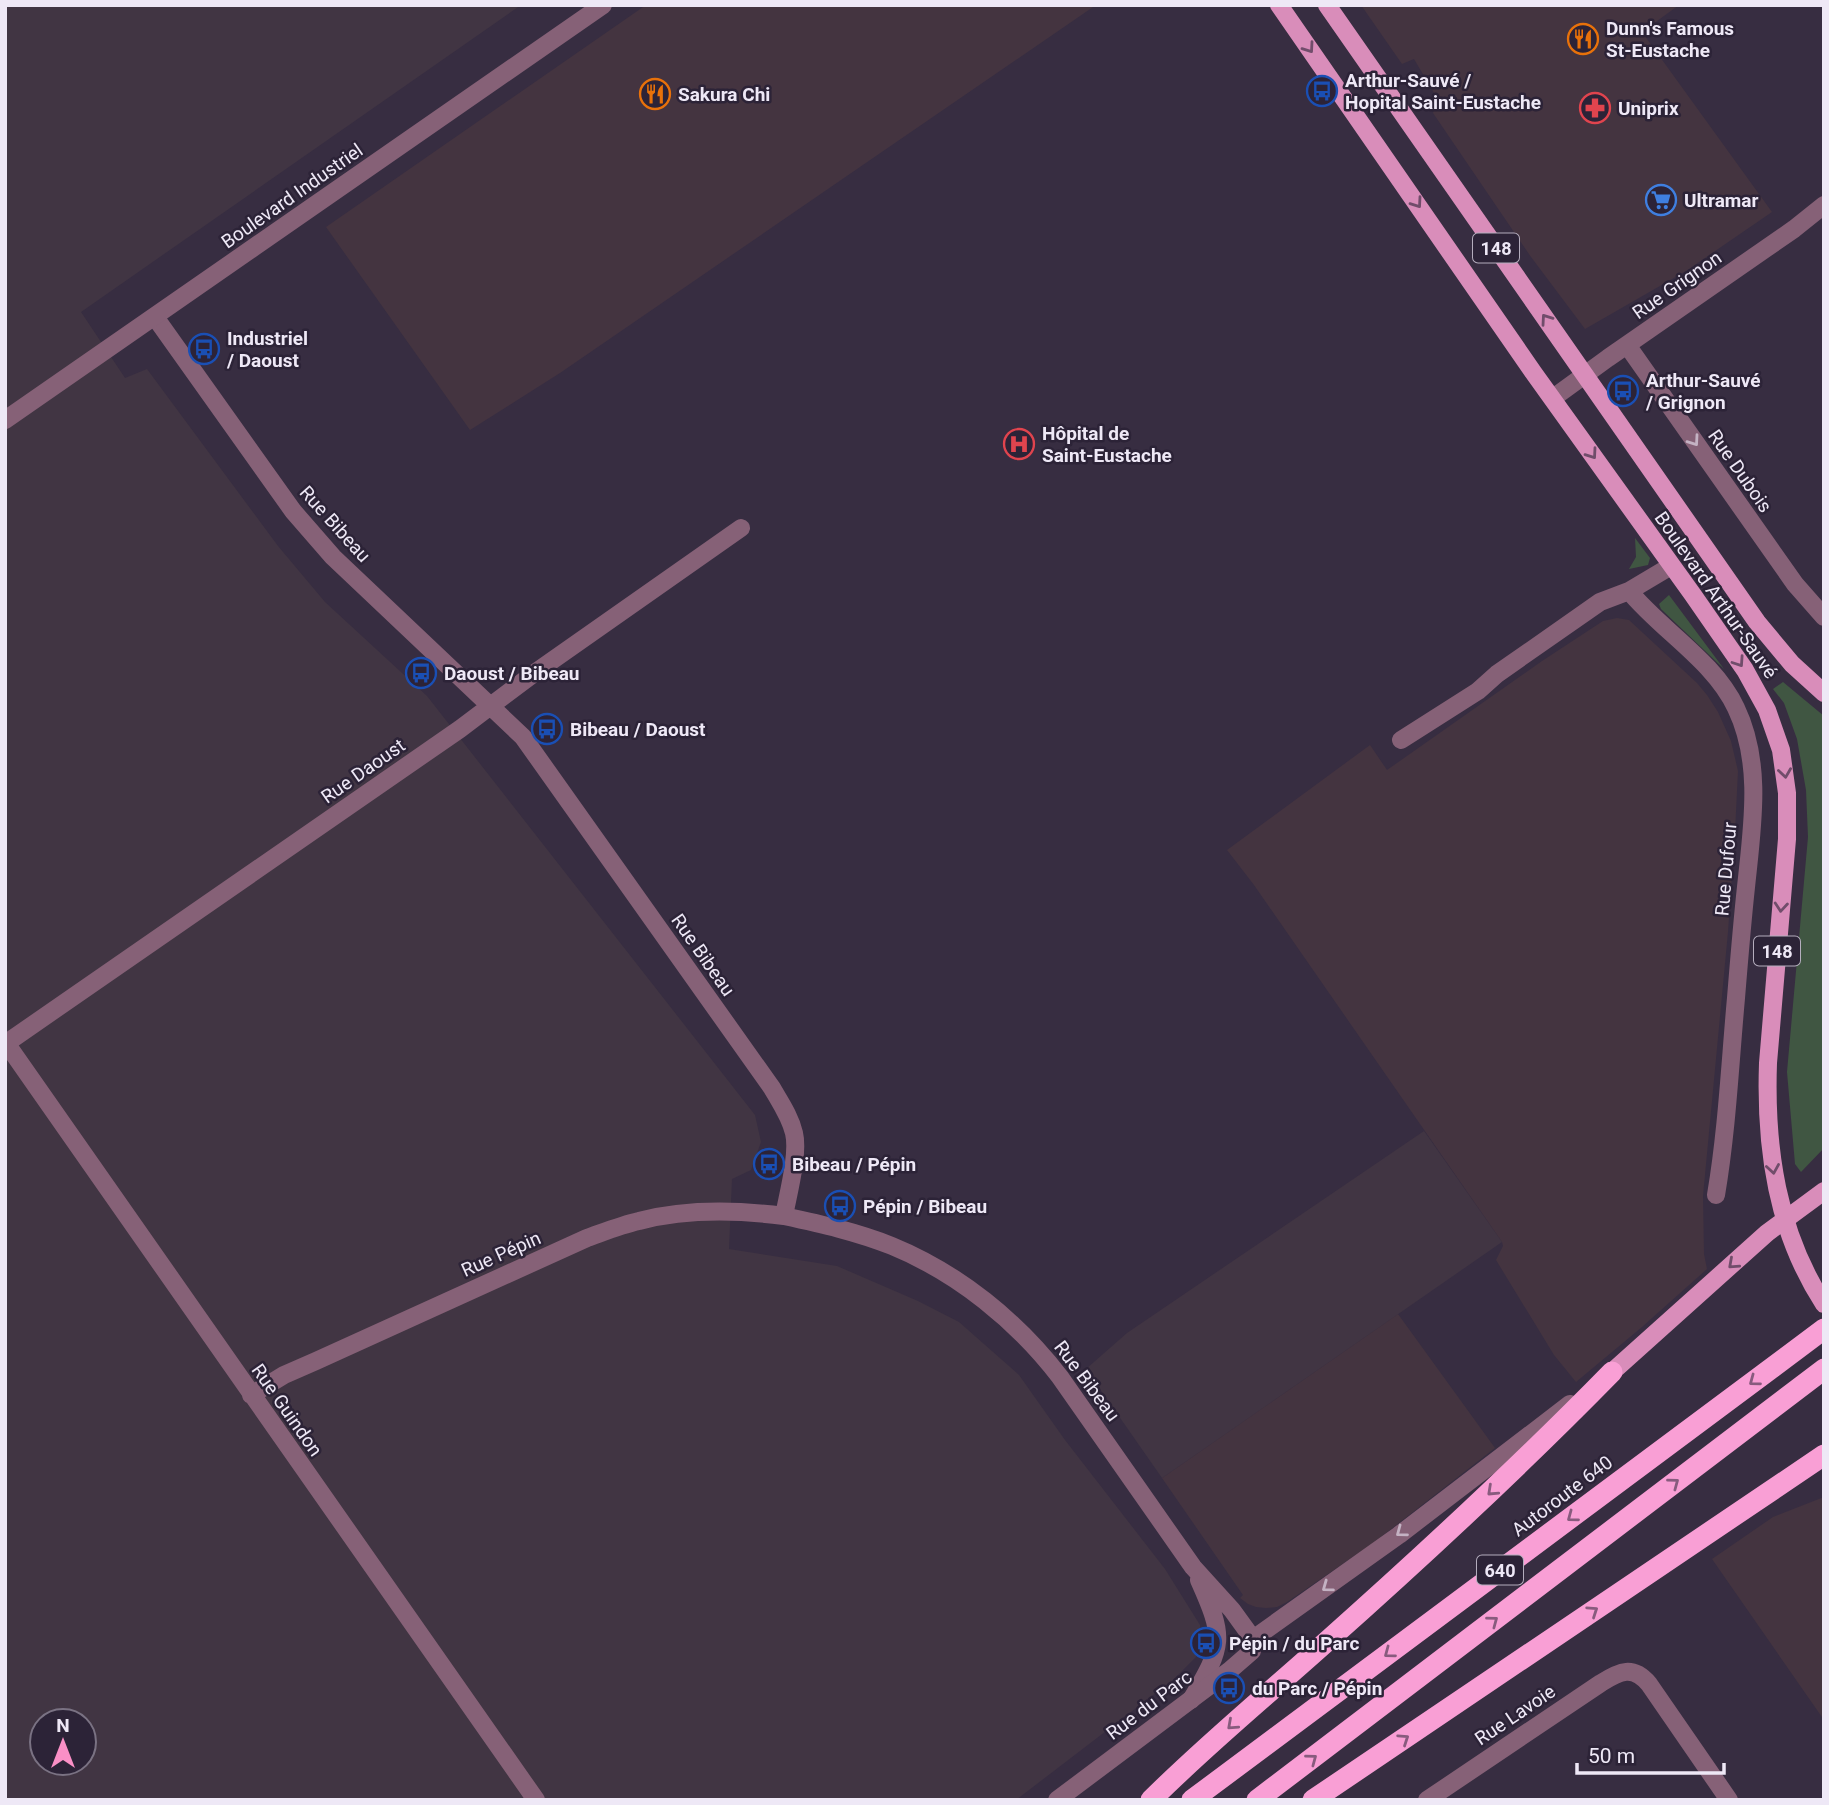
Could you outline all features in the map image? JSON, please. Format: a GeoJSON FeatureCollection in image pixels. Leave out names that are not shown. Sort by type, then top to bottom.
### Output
{"type":"FeatureCollection","features":[{"type":"Feature","properties":{"kind":"highway","name":"Autoroute 640"},"geometry":{"type":"LineString","coordinates":[[1192,1800],[1816,1334]]}},
{"type":"Feature","properties":{"kind":"highway","name":"640"},"geometry":{"type":"LineString","coordinates":[[1257,1800],[1824,1369]]}},
{"type":"Feature","properties":{"kind":"highway"},"geometry":{"type":"LineString","coordinates":[[1151,1800],[1183,1768],[1457,1524],[1542,1444],[1612,1372]]}},
{"type":"Feature","properties":{"kind":"highway"},"geometry":{"type":"LineString","coordinates":[[1313,1800],[1824,1455]]}},
{"type":"Feature","properties":{"kind":"main road","name":"Boulevard Arthur-Sauvé"},"geometry":{"type":"LineString","coordinates":[[1279,5],[1724,640],[1760,696],[1772,723],[1784,765],[1787,831],[1768,1063],[1770,1150],[1777,1193],[1785,1219],[1811,1284],[1824,1304]]}},
{"type":"Feature","properties":{"kind":"main road","name":"Boulevard Arthur-Sauvé"},"geometry":{"type":"LineString","coordinates":[[1327,5],[1757,622],[1792,664],[1824,693]]}},
{"type":"Feature","properties":{"kind":"main road"},"geometry":{"type":"LineString","coordinates":[[1612,1372],[1767,1233],[1824,1191]]}},
{"type":"Feature","properties":{"kind":"street","name":"Boulevard Industriel"},"geometry":{"type":"LineString","coordinates":[[5,420],[603,5]]}},
{"type":"Feature","properties":{"kind":"street","name":"Rue Grignon"},"geometry":{"type":"LineString","coordinates":[[1553,398],[1794,229],[1824,205]]}},
{"type":"Feature","properties":{"kind":"street","name":"Rue Bibeau"},"geometry":{"type":"LineString","coordinates":[[155,317],[253,457],[312,534],[523,737],[772,1088],[794,1133],[795,1144],[784,1216],[841,1229],[905,1252],[953,1279],[1008,1321],[1039,1350],[1060,1377],[1193,1567],[1232,1610],[1253,1639]]}},
{"type":"Feature","properties":{"kind":"street","name":"Rue Dubois"},"geometry":{"type":"LineString","coordinates":[[1627,345],[1788,575],[1824,617]]}},
{"type":"Feature","properties":{"kind":"street","name":"Rue Daoust"},"geometry":{"type":"LineString","coordinates":[[6,1043],[460,729],[533,674],[741,528]]}},
{"type":"Feature","properties":{"kind":"street"},"geometry":{"type":"LineString","coordinates":[[1401,740],[1478,691],[1497,674],[1601,602],[1629,591],[1671,566]]}},
{"type":"Feature","properties":{"kind":"street","name":"Rue Dufour"},"geometry":{"type":"LineString","coordinates":[[1629,591],[1645,610],[1715,676],[1736,708],[1751,752],[1753,791],[1750,841],[1716,1195]]}},
{"type":"Feature","properties":{"kind":"street","name":"Rue Guindon"},"geometry":{"type":"LineString","coordinates":[[6,1043],[536,1800]]}},
{"type":"Feature","properties":{"kind":"street","name":"Rue Pépin"},"geometry":{"type":"LineString","coordinates":[[251,1395],[307,1365],[587,1238],[638,1221],[680,1214],[750,1212],[784,1216]]}},
{"type":"Feature","properties":{"kind":"street","name":"Rue du Parc"},"geometry":{"type":"LineString","coordinates":[[1057,1800],[1249,1654],[1254,1645],[1253,1639],[1399,1535],[1612,1372]]}},
{"type":"Feature","properties":{"kind":"street","name":"Rue Bibeau"},"geometry":{"type":"LineString","coordinates":[[1190,1701],[1212,1662],[1218,1639],[1212,1611],[1193,1567]]}},
{"type":"Feature","properties":{"kind":"street","name":"Rue Lavoie"},"geometry":{"type":"LineString","coordinates":[[1427,1800],[1601,1683],[1630,1671],[1637,1672],[1649,1684],[1729,1800]]}},
{"type":"Feature","properties":{"kind":"shaded area"},"geometry":{"type":"Polygon","coordinates":[[[5,5],[521,5],[81,312],[125,378],[147,369],[278,546],[325,602],[427,696],[755,1115],[761,1142],[751,1170],[732,1179],[729,1249],[837,1266],[959,1322],[1019,1375],[1065,1440],[1165,1569],[1200,1625],[1200,1642],[1196,1657],[1174,1679],[1016,1800],[5,1800],[5,5]]]}},
{"type":"Feature","properties":{"kind":"shaded area"},"geometry":{"type":"Polygon","coordinates":[[[646,5],[1096,5],[560,373],[470,430],[326,227],[646,5]]]}},
{"type":"Feature","properties":{"kind":"shaded area"},"geometry":{"type":"Polygon","coordinates":[[[1361,5],[1679,5],[1642,32],[1772,212],[1686,271],[1585,329],[1531,257],[1433,113],[1437,98],[1414,59],[1402,64],[1361,5]]]}},
{"type":"Feature","properties":{"kind":"shaded area"},"geometry":{"type":"Polygon","coordinates":[[[1617,618],[1629,620],[1697,683],[1718,712],[1731,741],[1738,771],[1735,832],[1703,1196],[1704,1254],[1707,1269],[1576,1382],[1554,1355],[1496,1260],[1503,1246],[1502,1242],[1227,850],[1370,745],[1387,770],[1542,661],[1603,621],[1617,618]]]}},
{"type":"Feature","properties":{"kind":"shaded area"},"geometry":{"type":"Polygon","coordinates":[[[1424,1131],[1502,1242],[1162,1478],[1086,1369],[1127,1333],[1424,1131]]]}},
{"type":"Feature","properties":{"kind":"shaded area"},"geometry":{"type":"Polygon","coordinates":[[[1398,1314],[1495,1448],[1372,1544],[1287,1602],[1266,1608],[1248,1604],[1240,1598],[1243,1595],[1162,1478],[1398,1314]]]}},
{"type":"Feature","properties":{"kind":"shaded area"},"geometry":{"type":"Polygon","coordinates":[[[1824,1497],[1824,1720],[1712,1559],[1773,1517],[1824,1497]]]}},
{"type":"Feature","properties":{"kind":"green space"},"geometry":{"type":"Polygon","coordinates":[[[1635,538],[1650,558],[1648,565],[1629,569],[1636,557],[1635,538]]]}},
{"type":"Feature","properties":{"kind":"green space"},"geometry":{"type":"Polygon","coordinates":[[[1669,595],[1724,669],[1661,609],[1659,604],[1669,595]]]}},
{"type":"Feature","properties":{"kind":"green space"},"geometry":{"type":"Polygon","coordinates":[[[1783,682],[1824,716],[1824,1148],[1801,1172],[1795,1164],[1787,1072],[1808,837],[1806,790],[1797,739],[1784,703],[1773,689],[1783,682]]]}},
{"type":"Feature","properties":{"kind":"place","name":"Dunn's Famous St-Eustache"},"geometry":{"type":"Point","coordinates":[1583,39]}},
{"type":"Feature","properties":{"kind":"place","name":"Arthur-Sauvé / Hopital Saint-Eustache"},"geometry":{"type":"Point","coordinates":[1322,91]}},
{"type":"Feature","properties":{"kind":"place","name":"Sakura Chi"},"geometry":{"type":"Point","coordinates":[655,94]}},
{"type":"Feature","properties":{"kind":"place","name":"Uniprix"},"geometry":{"type":"Point","coordinates":[1595,108]}},
{"type":"Feature","properties":{"kind":"place","name":"Ultramar"},"geometry":{"type":"Point","coordinates":[1661,200]}},
{"type":"Feature","properties":{"kind":"place","name":"Industriel / Daoust"},"geometry":{"type":"Point","coordinates":[204,349]}},
{"type":"Feature","properties":{"kind":"place","name":"Arthur-Sauvé / Grignon"},"geometry":{"type":"Point","coordinates":[1623,391]}},
{"type":"Feature","properties":{"kind":"place","name":"Hôpital de Saint-Eustache"},"geometry":{"type":"Point","coordinates":[1019,444]}},
{"type":"Feature","properties":{"kind":"place","name":"Daoust / Bibeau"},"geometry":{"type":"Point","coordinates":[421,673]}},
{"type":"Feature","properties":{"kind":"place","name":"Bibeau / Daoust"},"geometry":{"type":"Point","coordinates":[547,729]}},
{"type":"Feature","properties":{"kind":"place","name":"Bibeau / Pépin"},"geometry":{"type":"Point","coordinates":[769,1164]}},
{"type":"Feature","properties":{"kind":"place","name":"Pépin / Bibeau"},"geometry":{"type":"Point","coordinates":[840,1206]}},
{"type":"Feature","properties":{"kind":"place","name":"Pépin / du Parc"},"geometry":{"type":"Point","coordinates":[1206,1643]}},
{"type":"Feature","properties":{"kind":"place","name":"du Parc / Pépin"},"geometry":{"type":"Point","coordinates":[1229,1688]}}]}
